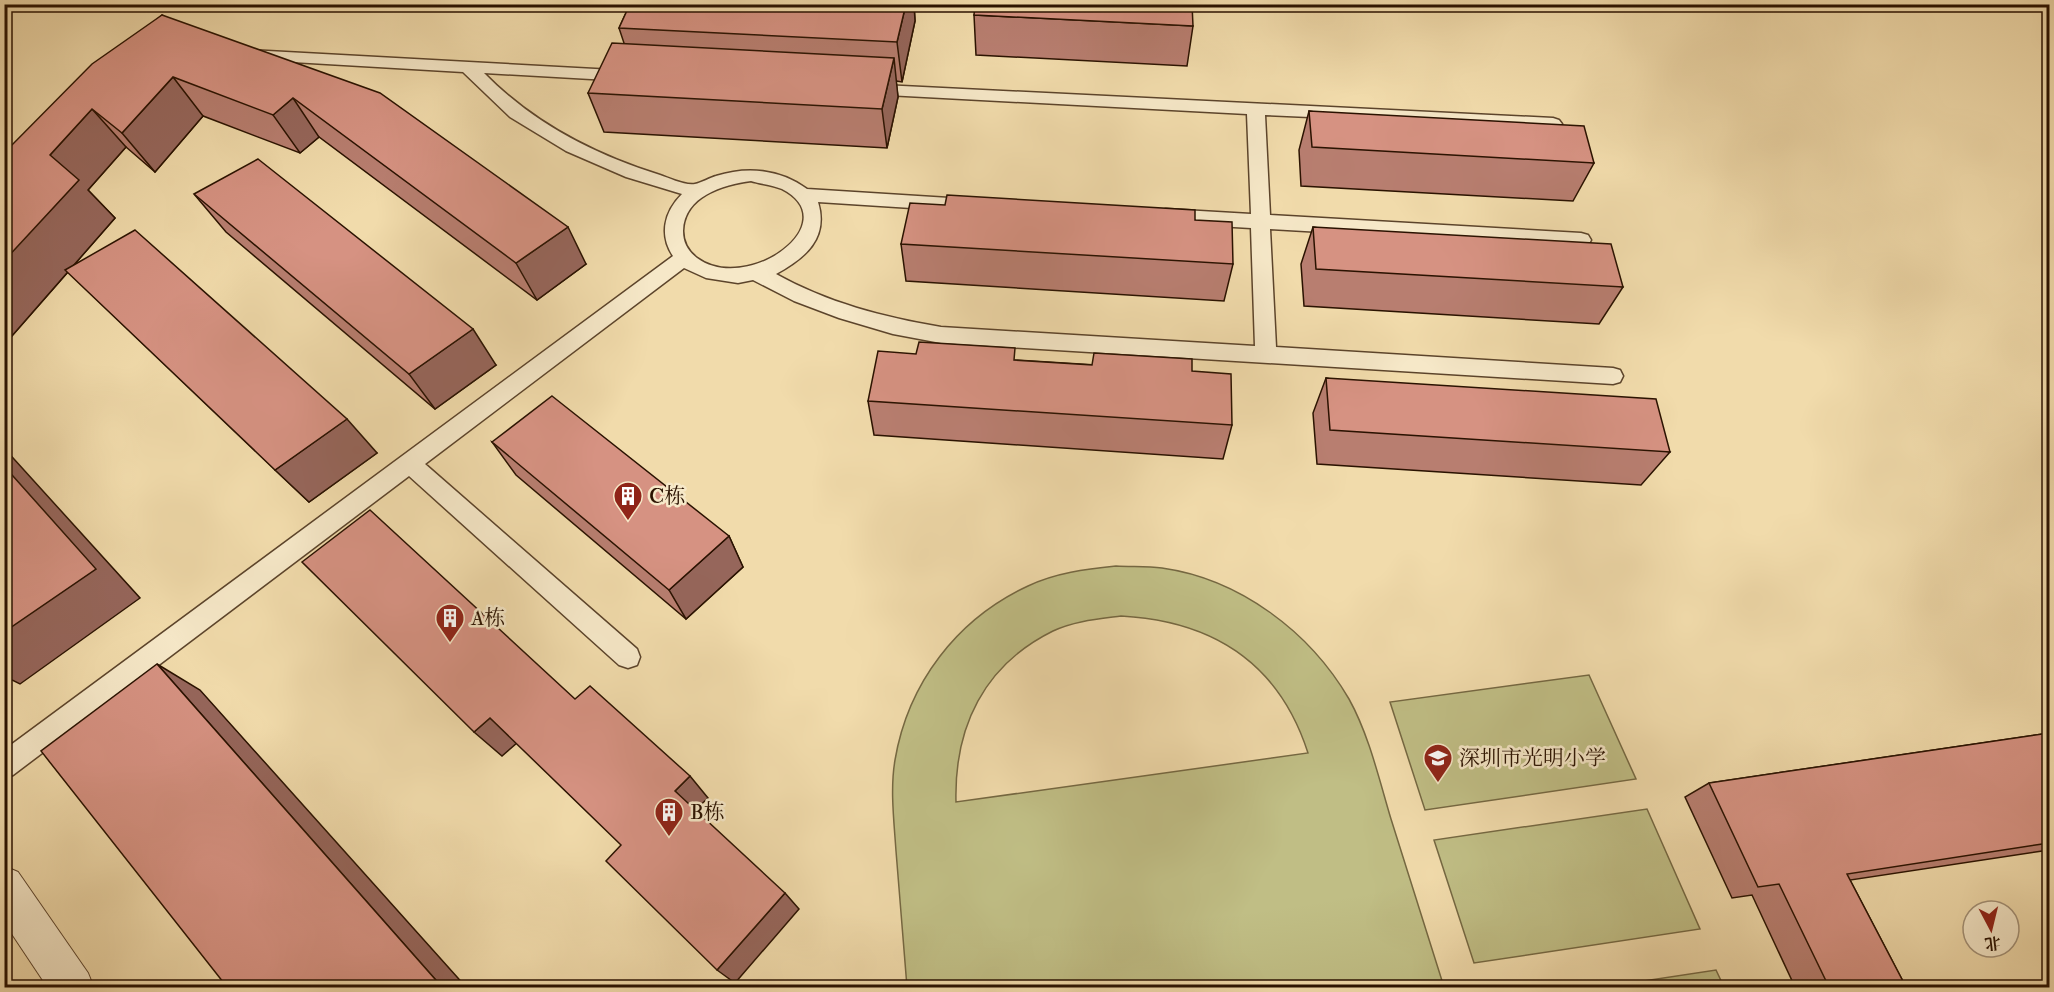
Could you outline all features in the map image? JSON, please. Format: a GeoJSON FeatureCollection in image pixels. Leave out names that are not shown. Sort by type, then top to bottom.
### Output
{"type":"FeatureCollection","features":[{"type":"Feature","properties":{"kind":"street"},"geometry":{"type":"LineString","coordinates":[[4,886],[74,987]]}},
{"type":"Feature","properties":{"kind":"lane"},"geometry":{"type":"LineString","coordinates":[[233,54],[647,76]]}},
{"type":"Feature","properties":{"kind":"lane"},"geometry":{"type":"LineString","coordinates":[[468,67],[512,111],[574,150],[652,181],[697,192]]}},
{"type":"Feature","properties":{"kind":"lane"},"geometry":{"type":"LineString","coordinates":[[850,87],[1553,124]]}},
{"type":"Feature","properties":{"kind":"lane"},"geometry":{"type":"LineString","coordinates":[[1256,108],[1266,355]]}},
{"type":"Feature","properties":{"kind":"lane"},"geometry":{"type":"LineString","coordinates":[[751,175],[787,182],[805,195],[814,215],[813,230],[793,256],[776,266],[757,273],[736,276],[716,274],[698,268],[684,258],[676,246],[672,232],[675,218],[683,204],[697,192],[722,180],[751,175]]}},
{"type":"Feature","properties":{"kind":"lane"},"geometry":{"type":"LineString","coordinates":[[805,195],[992,206]]}},
{"type":"Feature","properties":{"kind":"lane"},"geometry":{"type":"LineString","coordinates":[[1144,215],[1581,240]]}},
{"type":"Feature","properties":{"kind":"lane"},"geometry":{"type":"LineString","coordinates":[[4,766],[684,258]]}},
{"type":"Feature","properties":{"kind":"lane"},"geometry":{"type":"LineString","coordinates":[[757,273],[788,291],[859,319],[941,335],[1613,376]]}},
{"type":"Feature","properties":{"kind":"lane"},"geometry":{"type":"LineString","coordinates":[[409,463],[628,657]]}},
{"type":"Feature","properties":{"kind":"shaded area"},"geometry":{"type":"Polygon","coordinates":[[[1116,566],[1162,568],[1191,574],[1245,597],[1270,612],[1293,631],[1333,675],[1349,699],[1368,742],[1444,987],[907,987],[893,794],[895,760],[911,705],[940,656],[958,635],[1002,600],[1049,578],[1071,572],[1116,566]],[[1121,616],[1069,625],[1029,645],[1008,662],[991,680],[968,724],[961,748],[956,802],[1308,753],[1295,721],[1279,694],[1260,671],[1238,653],[1213,638],[1185,627],[1121,616]]]}},
{"type":"Feature","properties":{"kind":"shaded area"},"geometry":{"type":"Polygon","coordinates":[[[1589,675],[1636,779],[1425,810],[1390,702],[1589,675]]]}},
{"type":"Feature","properties":{"kind":"shaded area"},"geometry":{"type":"Polygon","coordinates":[[[1647,809],[1700,929],[1474,963],[1434,840],[1647,809]]]}},
{"type":"Feature","properties":{"kind":"shaded area"},"geometry":{"type":"Polygon","coordinates":[[[1716,970],[1724,987],[1604,987],[1716,970]]]}},
{"type":"Feature","properties":{"kind":"building"},"geometry":{"type":"Polygon","coordinates":[[[630,4],[906,4],[897,42],[619,28],[630,4]]]}},
{"type":"Feature","properties":{"kind":"building"},"geometry":{"type":"Polygon","coordinates":[[[975,4],[1192,4],[1193,26],[974,15],[975,4]]]}},
{"type":"Feature","properties":{"kind":"building"},"geometry":{"type":"Polygon","coordinates":[[[162,15],[380,93],[568,227],[516,263],[293,98],[273,115],[173,77],[122,133],[92,109],[50,155],[79,180],[4,261],[4,153],[92,64],[162,15]]]}},
{"type":"Feature","properties":{"kind":"building"},"geometry":{"type":"Polygon","coordinates":[[[612,43],[894,58],[882,109],[588,93],[612,43]]]}},
{"type":"Feature","properties":{"kind":"building"},"geometry":{"type":"Polygon","coordinates":[[[1309,111],[1584,126],[1594,163],[1312,147],[1309,111]]]}},
{"type":"Feature","properties":{"kind":"building"},"geometry":{"type":"Polygon","coordinates":[[[258,159],[473,329],[409,374],[194,194],[258,159]]]}},
{"type":"Feature","properties":{"kind":"building"},"geometry":{"type":"Polygon","coordinates":[[[947,195],[1195,210],[1195,220],[1232,222],[1233,264],[901,244],[910,203],[945,205],[947,195]]]}},
{"type":"Feature","properties":{"kind":"building"},"geometry":{"type":"Polygon","coordinates":[[[1313,227],[1611,244],[1623,287],[1316,269],[1313,227]]]}},
{"type":"Feature","properties":{"kind":"building"},"geometry":{"type":"Polygon","coordinates":[[[135,230],[347,419],[275,470],[65,270],[135,230]]]}},
{"type":"Feature","properties":{"kind":"building"},"geometry":{"type":"Polygon","coordinates":[[[919,342],[1015,348],[1014,360],[1092,365],[1094,353],[1192,359],[1192,371],[1231,374],[1232,425],[868,401],[878,351],[916,354],[919,342]]]}},
{"type":"Feature","properties":{"kind":"building"},"geometry":{"type":"Polygon","coordinates":[[[1326,378],[1656,399],[1670,452],[1330,430],[1326,378]]]}},
{"type":"Feature","properties":{"kind":"building","name":"C栋"},"geometry":{"type":"Polygon","coordinates":[[[552,396],[729,536],[669,590],[492,442],[552,396]]]}},
{"type":"Feature","properties":{"kind":"building"},"geometry":{"type":"Polygon","coordinates":[[[4,466],[96,569],[4,632],[4,466]]]}},
{"type":"Feature","properties":{"kind":"building"},"geometry":{"type":"Polygon","coordinates":[[[370,510],[575,699],[590,686],[690,776],[675,791],[785,893],[717,970],[606,861],[621,845],[490,718],[474,732],[302,562],[370,510]]]}},
{"type":"Feature","properties":{"kind":"building"},"geometry":{"type":"Polygon","coordinates":[[[157,664],[442,987],[227,987],[41,751],[157,664]]]}},
{"type":"Feature","properties":{"kind":"building"},"geometry":{"type":"Polygon","coordinates":[[[2049,733],[2049,843],[1847,874],[1906,987],[1829,987],[1779,884],[1758,887],[1709,783],[2049,733]]]}},
{"type":"Feature","properties":{"kind":"place","name":"C栋"},"geometry":{"type":"Point","coordinates":[628,522]}},
{"type":"Feature","properties":{"kind":"place","name":"A栋"},"geometry":{"type":"Point","coordinates":[450,644]}},
{"type":"Feature","properties":{"kind":"place","name":"深圳市光明小学"},"geometry":{"type":"Point","coordinates":[1438,784]}},
{"type":"Feature","properties":{"kind":"place","name":"B栋"},"geometry":{"type":"Point","coordinates":[669,838]}}]}
